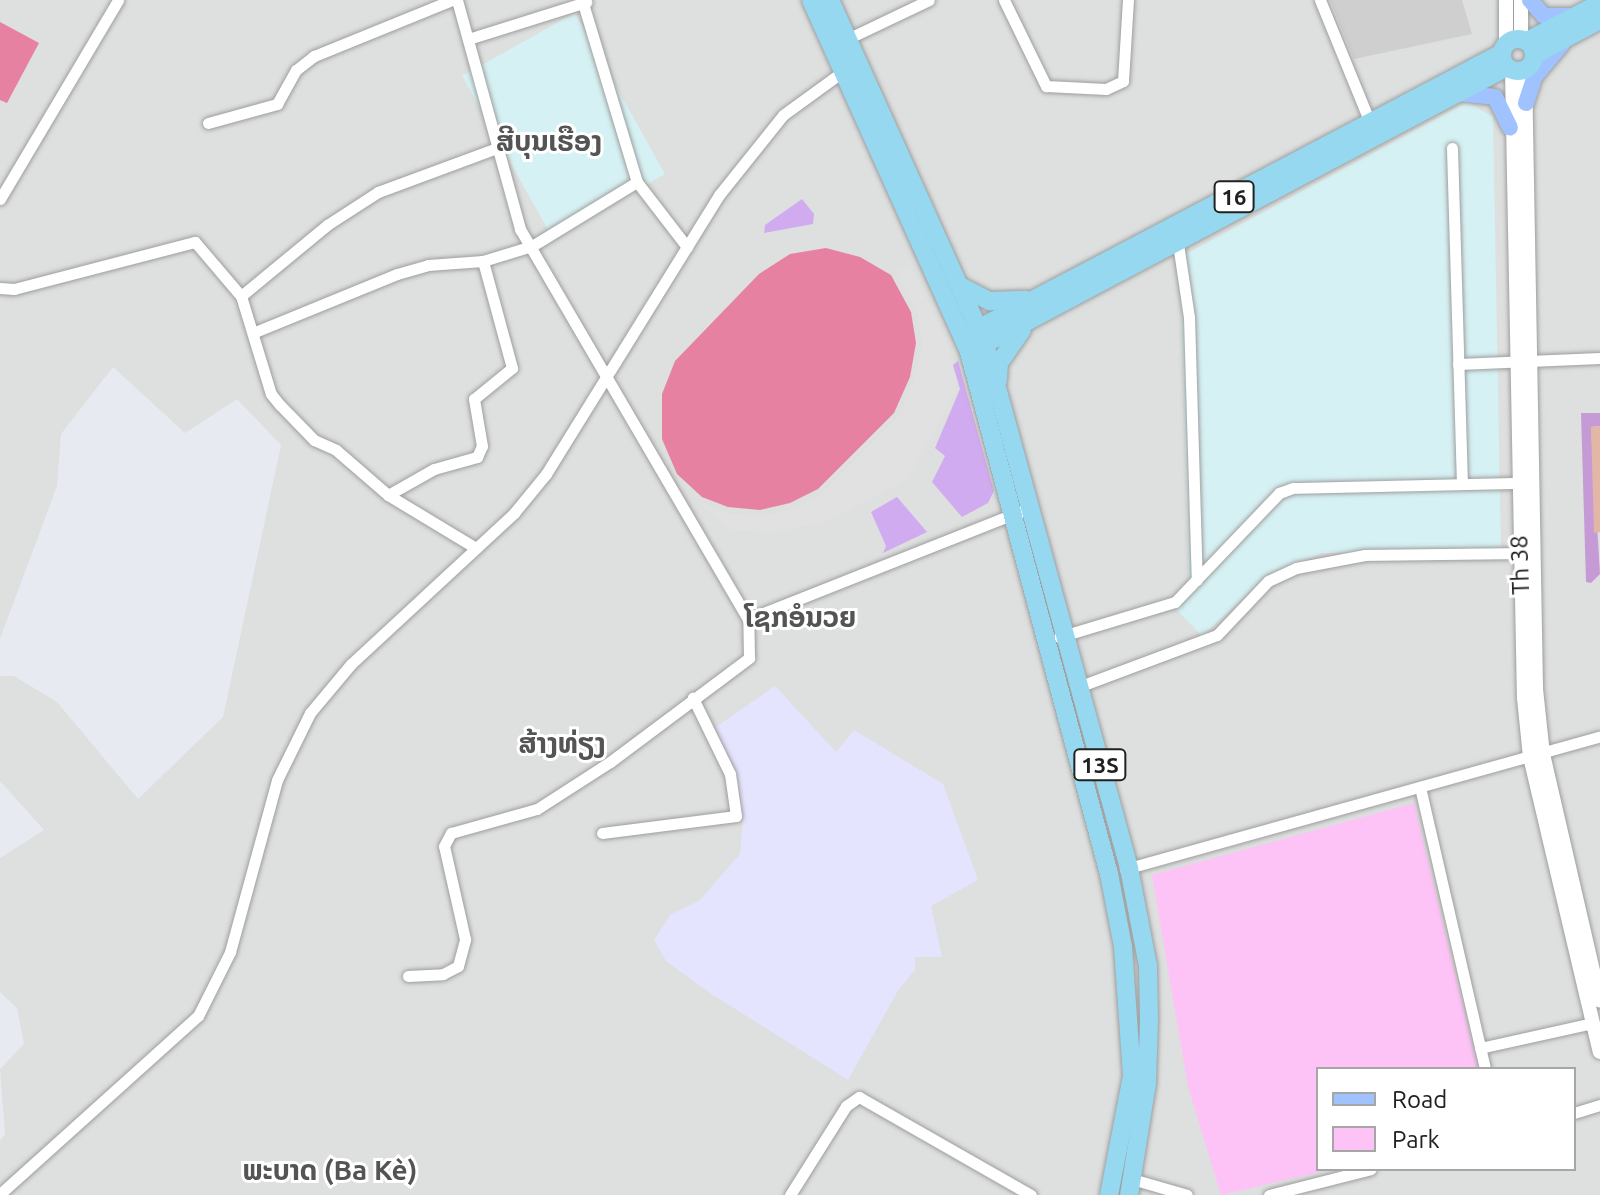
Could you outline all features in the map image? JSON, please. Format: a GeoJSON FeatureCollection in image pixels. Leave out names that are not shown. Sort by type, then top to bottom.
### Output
{"type":"FeatureCollection","features":[{"type":"Feature","properties":{"kind":"highway","name":"13S"},"geometry":{"type":"LineString","coordinates":[[811,0],[832,51],[851,68],[960,286],[1009,512],[1055,638],[1078,687],[1129,868],[1148,966],[1149,1020],[1147,1083],[1130,1187]]}},
{"type":"Feature","properties":{"kind":"highway","name":"13S"},"geometry":{"type":"LineString","coordinates":[[830,0],[848,38],[851,68],[974,340],[997,383],[1029,508],[1123,947],[1132,1076],[1109,1195]]}},
{"type":"Feature","properties":{"kind":"highway","name":"16"},"geometry":{"type":"LineString","coordinates":[[1373,128],[1458,93],[1517,55],[1573,34],[1600,3]]}},
{"type":"Feature","properties":{"kind":"highway","name":"16"},"geometry":{"type":"LineString","coordinates":[[974,340],[1591,16]]}},
{"type":"Feature","properties":{"kind":"highway"},"geometry":{"type":"LineString","coordinates":[[960,286],[990,301],[1042,305]]}},
{"type":"Feature","properties":{"kind":"highway"},"geometry":{"type":"LineString","coordinates":[[997,383],[999,363],[1014,335],[1042,305]]}},
{"type":"Feature","properties":{"kind":"main road"},"geometry":{"type":"LineString","coordinates":[[1530,0],[1553,19],[1591,16]]}},
{"type":"Feature","properties":{"kind":"main road"},"geometry":{"type":"LineString","coordinates":[[1526,103],[1542,65],[1573,34]]}},
{"type":"Feature","properties":{"kind":"main road"},"geometry":{"type":"LineString","coordinates":[[1458,93],[1495,97],[1510,128]]}},
{"type":"Feature","properties":{"kind":"street"},"geometry":{"type":"LineString","coordinates":[[0,199],[118,0]]}},
{"type":"Feature","properties":{"kind":"street"},"geometry":{"type":"LineString","coordinates":[[208,123],[277,104],[296,70],[314,56],[454,0],[468,39],[508,202],[606,379],[748,619],[749,658],[560,797],[512,820],[451,833],[444,846],[465,939],[458,966],[443,974],[408,976]]}},
{"type":"Feature","properties":{"kind":"street"},"geometry":{"type":"LineString","coordinates":[[832,51],[848,38],[929,0]]}},
{"type":"Feature","properties":{"kind":"street"},"geometry":{"type":"LineString","coordinates":[[1004,0],[1046,86],[1106,89],[1123,81],[1128,0]]}},
{"type":"Feature","properties":{"kind":"street"},"geometry":{"type":"LineString","coordinates":[[1320,0],[1373,128]]}},
{"type":"Feature","properties":{"kind":"street","name":"Th 38"},"geometry":{"type":"LineString","coordinates":[[1506,0],[1526,103],[1519,553],[1536,755],[1600,1052]]}},
{"type":"Feature","properties":{"kind":"street","name":"Th 38"},"geometry":{"type":"LineString","coordinates":[[1521,0],[1510,128],[1524,359],[1536,755],[1600,1001]]}},
{"type":"Feature","properties":{"kind":"street"},"geometry":{"type":"LineString","coordinates":[[468,39],[585,1],[637,182],[687,247]]}},
{"type":"Feature","properties":{"kind":"street"},"geometry":{"type":"LineString","coordinates":[[0,1194],[198,1016],[230,952],[277,780],[310,713],[351,664],[476,548],[546,474],[719,195],[783,115],[851,68]]}},
{"type":"Feature","properties":{"kind":"street"},"geometry":{"type":"LineString","coordinates":[[241,296],[327,225],[378,192],[497,148]]}},
{"type":"Feature","properties":{"kind":"street"},"geometry":{"type":"LineString","coordinates":[[1452,148],[1462,484]]}},
{"type":"Feature","properties":{"kind":"street"},"geometry":{"type":"LineString","coordinates":[[255,332],[397,274],[438,264],[483,261],[532,246],[637,182]]}},
{"type":"Feature","properties":{"kind":"street"},"geometry":{"type":"LineString","coordinates":[[1176,235],[1189,317],[1197,580]]}},
{"type":"Feature","properties":{"kind":"street"},"geometry":{"type":"LineString","coordinates":[[0,288],[14,289],[185,241],[204,248],[241,296],[255,332],[271,394],[280,405],[314,440],[336,450],[388,495],[476,548]]}},
{"type":"Feature","properties":{"kind":"street"},"geometry":{"type":"LineString","coordinates":[[388,495],[434,469],[477,457],[482,446],[474,399],[512,368],[483,261]]}},
{"type":"Feature","properties":{"kind":"street"},"geometry":{"type":"LineString","coordinates":[[1458,364],[1600,358]]}},
{"type":"Feature","properties":{"kind":"street"},"geometry":{"type":"LineString","coordinates":[[1055,638],[1164,607],[1197,580],[1279,493],[1293,488],[1518,483]]}},
{"type":"Feature","properties":{"kind":"street"},"geometry":{"type":"LineString","coordinates":[[748,619],[1009,512],[1029,508]]}},
{"type":"Feature","properties":{"kind":"street"},"geometry":{"type":"LineString","coordinates":[[1078,687],[1217,635],[1268,581],[1296,568],[1365,555],[1519,553]]}},
{"type":"Feature","properties":{"kind":"street"},"geometry":{"type":"LineString","coordinates":[[602,833],[736,816],[730,774],[693,698]]}},
{"type":"Feature","properties":{"kind":"street"},"geometry":{"type":"LineString","coordinates":[[1109,874],[1600,736]]}},
{"type":"Feature","properties":{"kind":"street"},"geometry":{"type":"LineString","coordinates":[[1420,787],[1485,1067]]}},
{"type":"Feature","properties":{"kind":"street"},"geometry":{"type":"LineString","coordinates":[[1480,1048],[1593,1023]]}},
{"type":"Feature","properties":{"kind":"street"},"geometry":{"type":"LineString","coordinates":[[790,1195],[846,1106],[859,1097],[1031,1195]]}},
{"type":"Feature","properties":{"kind":"street"},"geometry":{"type":"LineString","coordinates":[[1576,1112],[1600,1105]]}},
{"type":"Feature","properties":{"kind":"street"},"geometry":{"type":"LineString","coordinates":[[1269,1195],[1363,1171]]}},
{"type":"Feature","properties":{"kind":"street"},"geometry":{"type":"LineString","coordinates":[[1130,1187],[1187,1195]]}},
{"type":"Feature","properties":{"kind":"shaded area"},"geometry":{"type":"Polygon","coordinates":[[[0,0],[1600,0],[1600,1195],[0,1195],[0,1141],[5,1134],[0,1069],[24,1044],[17,1008],[0,992],[0,858],[44,830],[0,781],[0,676],[14,676],[57,702],[138,799],[223,717],[281,445],[237,399],[185,433],[113,367],[61,434],[57,486],[0,639],[0,0]]]}},
{"type":"Feature","properties":{"kind":"shaded area"},"geometry":{"type":"Polygon","coordinates":[[[1330,0],[1462,0],[1472,34],[1354,59],[1330,0]]]}},
{"type":"Feature","properties":{"kind":"shaded area"},"geometry":{"type":"Polygon","coordinates":[[[575,13],[665,174],[552,237],[462,76],[575,13]]]}},
{"type":"Feature","properties":{"kind":"shaded area"},"geometry":{"type":"Polygon","coordinates":[[[0,22],[39,43],[7,103],[0,100],[0,22]]]}},
{"type":"Feature","properties":{"kind":"shaded area"},"geometry":{"type":"Polygon","coordinates":[[[1468,102],[1493,117],[1501,553],[1321,553],[1267,576],[1202,636],[1176,609],[1189,595],[1180,257],[1468,102]]]}},
{"type":"Feature","properties":{"kind":"shaded area"},"geometry":{"type":"Polygon","coordinates":[[[802,199],[814,214],[813,224],[764,233],[765,225],[802,199]]]}},
{"type":"Feature","properties":{"kind":"shaded area"},"geometry":{"type":"Polygon","coordinates":[[[826,248],[860,257],[891,275],[911,312],[916,343],[910,377],[894,413],[818,489],[790,503],[760,510],[728,507],[702,497],[677,474],[662,439],[662,394],[675,361],[759,274],[790,254],[826,248]]]}},
{"type":"Feature","properties":{"kind":"shaded area"},"geometry":{"type":"Polygon","coordinates":[[[911,266],[949,346],[957,389],[908,479],[822,523],[773,532],[726,529],[699,502],[727,513],[761,516],[792,509],[822,494],[899,416],[915,379],[922,344],[917,310],[896,271],[911,266]]]}},
{"type":"Feature","properties":{"kind":"shaded area"},"geometry":{"type":"Polygon","coordinates":[[[958,361],[994,491],[988,503],[962,517],[932,482],[945,456],[935,448],[960,389],[953,365],[958,361]]]}},
{"type":"Feature","properties":{"kind":"shaded area"},"geometry":{"type":"Polygon","coordinates":[[[1581,413],[1600,413],[1600,426],[1591,427],[1600,574],[1591,583],[1586,582],[1581,413]]]}},
{"type":"Feature","properties":{"kind":"shaded area"},"geometry":{"type":"Polygon","coordinates":[[[1600,426],[1600,532],[1594,533],[1591,427],[1600,426]]]}},
{"type":"Feature","properties":{"kind":"shaded area"},"geometry":{"type":"Polygon","coordinates":[[[897,497],[927,532],[883,553],[886,546],[871,512],[897,497]]]}},
{"type":"Feature","properties":{"kind":"shaded area"},"geometry":{"type":"Polygon","coordinates":[[[775,686],[836,752],[854,730],[943,784],[978,880],[931,906],[942,957],[915,957],[915,970],[899,989],[848,1080],[710,993],[666,961],[654,940],[671,914],[699,901],[740,854],[743,820],[716,727],[775,686]]]}},
{"type":"Feature","properties":{"kind":"green space"},"geometry":{"type":"Polygon","coordinates":[[[1414,803],[1478,1067],[1316,1067],[1316,1171],[1323,1171],[1221,1195],[1188,1087],[1152,875],[1414,803]]]}},
{"type":"Feature","properties":{"kind":"district","name":"ສີບຸນເຮືອງ"},"geometry":{"type":"Point","coordinates":[549,141]}},
{"type":"Feature","properties":{"kind":"district","name":"ໂຊກອໍນວຍ"},"geometry":{"type":"Point","coordinates":[800,617]}},
{"type":"Feature","properties":{"kind":"district","name":"ສ້າງທ່ຽງ"},"geometry":{"type":"Point","coordinates":[562,743]}},
{"type":"Feature","properties":{"kind":"district","name":"ພະບາດ (Ba Kè)"},"geometry":{"type":"Point","coordinates":[330,1170]}}]}
